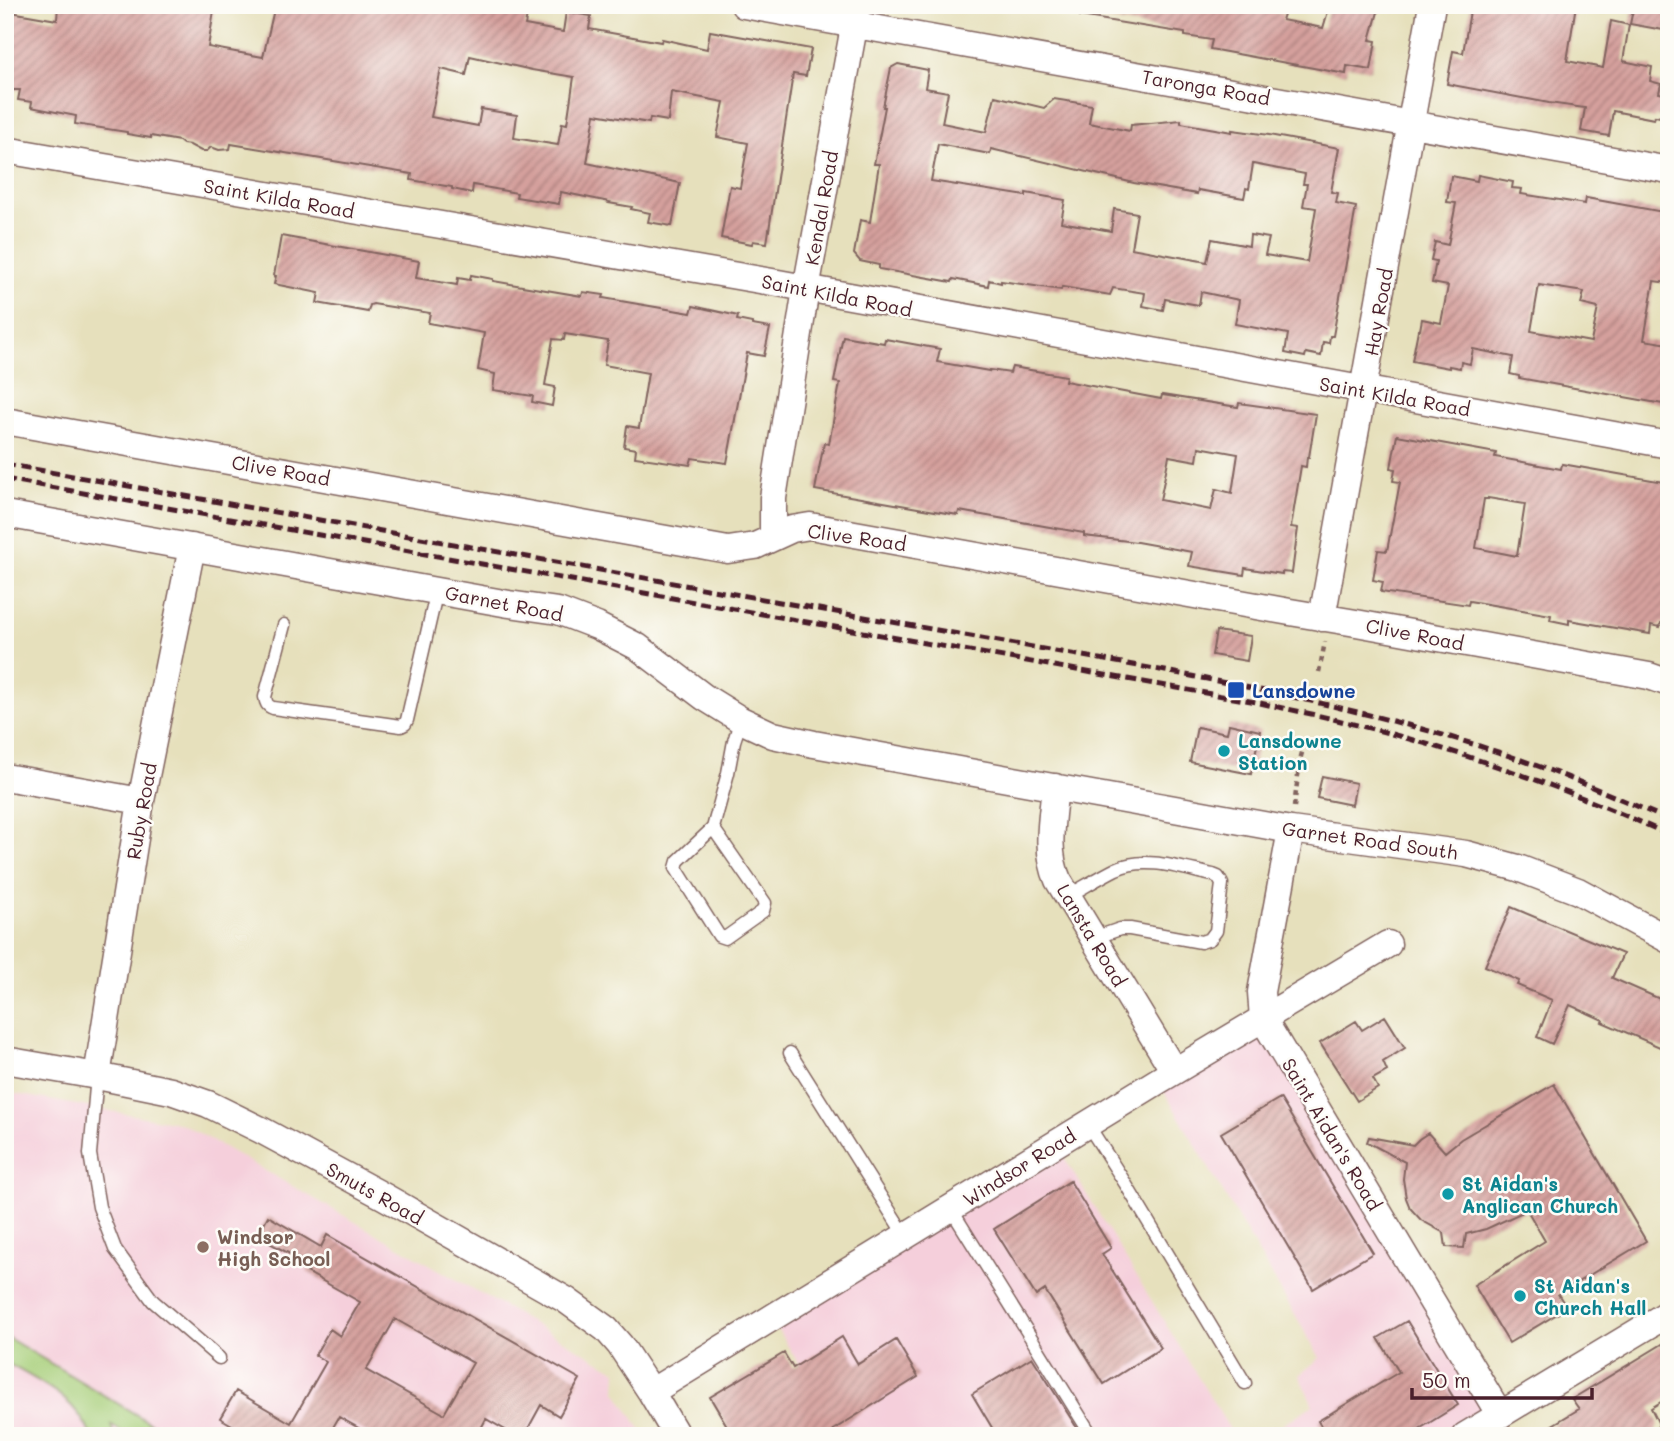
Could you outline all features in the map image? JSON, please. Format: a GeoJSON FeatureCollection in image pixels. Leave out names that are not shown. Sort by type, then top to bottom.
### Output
{"type":"FeatureCollection","features":[{"type":"Feature","properties":{"kind":"street","name":"Taronga Road"},"geometry":{"type":"LineString","coordinates":[[744,5],[857,15],[1412,124],[1669,170]]}},
{"type":"Feature","properties":{"kind":"street","name":"Hay Road"},"geometry":{"type":"LineString","coordinates":[[1324,626],[1432,5]]}},
{"type":"Feature","properties":{"kind":"street","name":"Kendal Road"},"geometry":{"type":"LineString","coordinates":[[773,537],[773,498],[806,289],[857,15]]}},
{"type":"Feature","properties":{"kind":"street","name":"Saint Kilda Road"},"geometry":{"type":"LineString","coordinates":[[5,150],[806,289],[1669,445]]}},
{"type":"Feature","properties":{"kind":"street","name":"Clive Road"},"geometry":{"type":"LineString","coordinates":[[5,421],[728,550],[755,546],[792,529],[810,526],[1324,626],[1649,676],[1669,683]]}},
{"type":"Feature","properties":{"kind":"street","name":"Garnet Road"},"geometry":{"type":"LineString","coordinates":[[5,514],[558,611],[597,626],[638,647],[741,720],[774,735],[1055,786]]}},
{"type":"Feature","properties":{"kind":"street","name":"Ruby Road"},"geometry":{"type":"LineString","coordinates":[[97,1076],[141,801],[192,547]]}},
{"type":"Feature","properties":{"kind":"street"},"geometry":{"type":"LineString","coordinates":[[5,777],[141,801]]}},
{"type":"Feature","properties":{"kind":"street","name":"Garnet Road South"},"geometry":{"type":"LineString","coordinates":[[1055,786],[1291,830],[1412,845],[1490,859],[1578,891],[1669,940]]}},
{"type":"Feature","properties":{"kind":"street","name":"Lansta Road"},"geometry":{"type":"LineString","coordinates":[[1055,786],[1050,845],[1053,869],[1174,1071]]}},
{"type":"Feature","properties":{"kind":"street","name":"Saint Aidan's Road"},"geometry":{"type":"LineString","coordinates":[[1291,830],[1261,992],[1263,1019],[1500,1415]]}},
{"type":"Feature","properties":{"kind":"street","name":"Windsor Road"},"geometry":{"type":"LineString","coordinates":[[651,1392],[1174,1071],[1388,944]]}},
{"type":"Feature","properties":{"kind":"street","name":"Smuts Road"},"geometry":{"type":"LineString","coordinates":[[5,1060],[171,1091],[208,1104],[340,1173],[586,1313],[620,1345],[677,1436]]}},
{"type":"Feature","properties":{"kind":"street"},"geometry":{"type":"LineString","coordinates":[[1465,1436],[1669,1313]]}},
{"type":"Feature","properties":{"kind":"lane"},"geometry":{"type":"LineString","coordinates":[[285,625],[265,697],[269,707],[402,726],[407,720],[437,590]]}},
{"type":"Feature","properties":{"kind":"lane"},"geometry":{"type":"LineString","coordinates":[[713,828],[765,903],[763,911],[725,938],[719,936],[676,868],[678,861],[713,828],[741,720]]}},
{"type":"Feature","properties":{"kind":"lane"},"geometry":{"type":"LineString","coordinates":[[1068,896],[1118,868],[1134,864],[1150,863],[1213,874],[1223,884],[1216,930],[1210,939],[1201,942],[1130,929],[1120,929],[1094,938]]}},
{"type":"Feature","properties":{"kind":"lane"},"geometry":{"type":"LineString","coordinates":[[790,1053],[906,1237]]}},
{"type":"Feature","properties":{"kind":"lane"},"geometry":{"type":"LineString","coordinates":[[97,1076],[90,1154],[99,1207],[114,1249],[153,1301],[219,1358]]}},
{"type":"Feature","properties":{"kind":"lane"},"geometry":{"type":"LineString","coordinates":[[1087,1125],[1132,1194],[1245,1383]]}},
{"type":"Feature","properties":{"kind":"lane"},"geometry":{"type":"LineString","coordinates":[[951,1209],[1092,1436]]}},
{"type":"Feature","properties":{"kind":"path"},"geometry":{"type":"LineString","coordinates":[[1319,672],[1324,626]]}},
{"type":"Feature","properties":{"kind":"path"},"geometry":{"type":"LineString","coordinates":[[1291,830],[1304,742]]}},
{"type":"Feature","properties":{"kind":"shaded area"},"geometry":{"type":"Polygon","coordinates":[[[1263,1019],[1500,1415],[1465,1436],[1265,1436],[1313,1405],[1299,1375],[1320,1358],[1158,1081],[1263,1019]]]}},
{"type":"Feature","properties":{"kind":"shaded area","name":"Windsor High School"},"geometry":{"type":"Polygon","coordinates":[[[5,1092],[183,1124],[617,1371],[616,1391],[645,1436],[5,1436],[5,1092]]]}},
{"type":"Feature","properties":{"kind":"shaded area"},"geometry":{"type":"Polygon","coordinates":[[[1056,1144],[1234,1436],[842,1436],[771,1318],[1056,1144]]]}},
{"type":"Feature","properties":{"kind":"green space"},"geometry":{"type":"Polygon","coordinates":[[[5,1336],[167,1433],[165,1436],[129,1436],[111,1425],[114,1436],[91,1436],[84,1422],[66,1400],[43,1383],[5,1362],[5,1336]]]}},
{"type":"Feature","properties":{"kind":"building"},"geometry":{"type":"Polygon","coordinates":[[[58,5],[215,5],[208,47],[263,57],[275,5],[457,5],[488,11],[489,5],[506,5],[528,11],[525,25],[563,32],[566,12],[591,16],[589,29],[661,42],[662,39],[707,49],[710,31],[811,49],[806,76],[793,74],[767,243],[753,241],[752,244],[721,238],[730,186],[740,188],[748,143],[717,137],[724,102],[671,92],[668,121],[650,118],[649,123],[595,114],[587,163],[680,183],[672,226],[648,222],[650,213],[631,209],[632,207],[561,192],[559,204],[516,197],[517,193],[473,185],[472,193],[411,180],[412,174],[231,144],[230,149],[219,150],[211,147],[207,151],[201,151],[179,141],[75,124],[76,116],[31,107],[32,102],[18,100],[20,90],[5,90],[5,11],[57,20],[58,5]],[[470,56],[466,75],[441,69],[431,117],[478,126],[481,109],[517,115],[514,138],[558,145],[562,123],[567,124],[574,77],[470,56]]]}},
{"type":"Feature","properties":{"kind":"building"},"geometry":{"type":"Polygon","coordinates":[[[1081,5],[1232,5],[1284,14],[1282,20],[1323,28],[1330,5],[1380,5],[1370,40],[1376,41],[1371,70],[1347,66],[1346,74],[1210,49],[1212,40],[1185,36],[1185,33],[1080,16],[1081,5]]]}},
{"type":"Feature","properties":{"kind":"building"},"geometry":{"type":"Polygon","coordinates":[[[1471,5],[1576,5],[1567,61],[1603,68],[1611,21],[1629,25],[1623,61],[1652,67],[1650,81],[1661,84],[1659,93],[1669,95],[1666,118],[1655,116],[1654,119],[1613,111],[1609,136],[1581,131],[1585,108],[1447,84],[1453,51],[1463,53],[1471,5]]]}},
{"type":"Feature","properties":{"kind":"building"},"geometry":{"type":"Polygon","coordinates":[[[1634,5],[1669,11],[1669,31],[1630,24],[1634,5]]]}},
{"type":"Feature","properties":{"kind":"building"},"geometry":{"type":"Polygon","coordinates":[[[898,64],[928,70],[925,88],[948,92],[942,123],[986,132],[995,96],[1044,108],[1054,99],[1092,105],[1089,123],[1130,131],[1131,125],[1181,120],[1181,123],[1339,148],[1331,192],[1338,193],[1336,203],[1356,207],[1333,336],[1330,336],[1329,343],[1323,342],[1321,356],[1306,353],[1305,357],[1285,353],[1288,334],[1235,324],[1239,300],[1201,292],[1199,305],[1165,299],[1163,310],[1143,306],[1145,293],[1113,288],[1110,295],[989,280],[988,286],[953,279],[952,282],[879,269],[879,265],[860,261],[854,254],[860,220],[870,222],[879,164],[874,164],[891,68],[898,64]],[[938,144],[931,181],[1065,200],[1061,222],[1111,231],[1114,209],[1137,213],[1131,248],[1207,262],[1212,239],[1249,246],[1250,235],[1269,238],[1265,255],[1307,262],[1316,208],[1303,206],[1307,184],[1303,184],[1305,174],[1253,164],[1249,189],[1246,188],[1244,198],[1198,190],[1197,194],[1134,183],[991,149],[990,154],[938,144]]]}},
{"type":"Feature","properties":{"kind":"building"},"geometry":{"type":"Polygon","coordinates":[[[1478,175],[1513,182],[1512,188],[1522,189],[1521,194],[1585,204],[1586,198],[1669,213],[1669,283],[1654,281],[1644,340],[1669,344],[1669,402],[1663,404],[1519,378],[1510,374],[1513,357],[1473,349],[1470,364],[1461,362],[1460,368],[1412,361],[1422,319],[1441,323],[1448,286],[1432,283],[1436,261],[1431,260],[1435,242],[1448,245],[1456,203],[1447,202],[1451,176],[1477,181],[1478,175]],[[1539,285],[1531,331],[1591,342],[1598,308],[1581,304],[1584,292],[1539,285]]]}},
{"type":"Feature","properties":{"kind":"building"},"geometry":{"type":"Polygon","coordinates":[[[281,236],[419,261],[416,278],[457,285],[458,278],[470,280],[471,275],[582,296],[583,292],[604,295],[603,298],[691,313],[693,306],[738,316],[737,320],[770,328],[764,356],[747,353],[727,463],[692,458],[690,465],[635,457],[636,449],[624,447],[627,426],[639,428],[648,373],[604,365],[608,341],[565,334],[564,340],[553,339],[545,385],[555,387],[552,406],[532,402],[533,396],[493,390],[495,374],[478,370],[484,333],[428,323],[430,313],[373,304],[368,312],[317,303],[319,293],[274,284],[281,236]]]}},
{"type":"Feature","properties":{"kind":"building"},"geometry":{"type":"Polygon","coordinates":[[[843,336],[884,343],[885,339],[940,349],[937,362],[989,371],[1010,373],[1012,367],[1066,376],[1065,381],[1161,399],[1162,395],[1238,407],[1239,403],[1316,414],[1309,457],[1306,467],[1301,466],[1291,527],[1298,528],[1292,573],[1245,568],[1244,575],[1189,566],[1192,552],[1084,536],[1084,533],[959,511],[958,515],[815,490],[824,443],[829,444],[840,383],[834,382],[843,336]],[[1199,447],[1197,461],[1169,456],[1160,500],[1211,510],[1216,489],[1232,493],[1238,454],[1199,447]]]}},
{"type":"Feature","properties":{"kind":"building"},"geometry":{"type":"Polygon","coordinates":[[[1397,435],[1496,453],[1495,457],[1561,469],[1562,464],[1669,483],[1669,625],[1651,625],[1650,634],[1569,620],[1569,624],[1550,620],[1551,615],[1469,601],[1468,605],[1381,592],[1383,582],[1373,580],[1378,550],[1387,551],[1400,482],[1393,481],[1395,469],[1391,468],[1397,435]],[[1484,499],[1476,548],[1517,556],[1525,504],[1484,499]]]}},
{"type":"Feature","properties":{"kind":"building"},"geometry":{"type":"Polygon","coordinates":[[[1216,631],[1251,636],[1247,661],[1212,655],[1216,631]]]}},
{"type":"Feature","properties":{"kind":"building","name":"Lansdowne Station"},"geometry":{"type":"Polygon","coordinates":[[[1229,724],[1260,731],[1251,774],[1190,762],[1197,727],[1227,733],[1229,724]]]}},
{"type":"Feature","properties":{"kind":"building"},"geometry":{"type":"Polygon","coordinates":[[[1322,776],[1356,783],[1352,805],[1317,798],[1322,776]]]}},
{"type":"Feature","properties":{"kind":"building"},"geometry":{"type":"Polygon","coordinates":[[[1511,907],[1623,954],[1612,978],[1669,1003],[1669,1051],[1570,1005],[1552,1044],[1537,1037],[1552,1000],[1517,985],[1519,981],[1485,966],[1511,907]]]}},
{"type":"Feature","properties":{"kind":"building"},"geometry":{"type":"Polygon","coordinates":[[[1385,1016],[1405,1048],[1383,1062],[1387,1071],[1373,1079],[1378,1088],[1357,1101],[1320,1043],[1356,1021],[1362,1030],[1385,1016]]]}},
{"type":"Feature","properties":{"kind":"building"},"geometry":{"type":"Polygon","coordinates":[[[1554,1084],[1646,1241],[1558,1294],[1567,1308],[1509,1343],[1474,1285],[1545,1241],[1527,1210],[1486,1229],[1466,1234],[1464,1248],[1446,1247],[1444,1233],[1421,1220],[1410,1208],[1403,1179],[1405,1162],[1367,1142],[1369,1137],[1413,1145],[1428,1133],[1445,1152],[1461,1139],[1554,1084]]]}},
{"type":"Feature","properties":{"kind":"building"},"geometry":{"type":"Polygon","coordinates":[[[1280,1098],[1373,1253],[1313,1289],[1221,1133],[1280,1098]]]}},
{"type":"Feature","properties":{"kind":"building"},"geometry":{"type":"Polygon","coordinates":[[[1070,1181],[1111,1248],[1102,1254],[1161,1348],[1104,1384],[1045,1290],[1036,1296],[994,1229],[1070,1181]]]}},
{"type":"Feature","properties":{"kind":"building"},"geometry":{"type":"Polygon","coordinates":[[[268,1216],[321,1247],[327,1235],[580,1379],[559,1416],[541,1405],[524,1436],[516,1436],[486,1419],[477,1436],[463,1436],[451,1429],[447,1436],[373,1436],[339,1417],[328,1436],[251,1436],[220,1418],[236,1391],[291,1423],[326,1362],[315,1355],[330,1329],[340,1336],[360,1302],[307,1272],[310,1265],[257,1236],[268,1216]],[[395,1319],[366,1370],[444,1414],[473,1363],[395,1319]]]}},
{"type":"Feature","properties":{"kind":"building"},"geometry":{"type":"Polygon","coordinates":[[[1407,1321],[1458,1405],[1408,1436],[1327,1436],[1318,1421],[1399,1372],[1378,1338],[1407,1321]]]}},
{"type":"Feature","properties":{"kind":"building"},"geometry":{"type":"Polygon","coordinates":[[[842,1337],[858,1364],[896,1340],[918,1377],[833,1430],[837,1436],[733,1436],[710,1397],[784,1353],[793,1368],[842,1337]]]}},
{"type":"Feature","properties":{"kind":"building"},"geometry":{"type":"Polygon","coordinates":[[[1669,1340],[1669,1397],[1651,1408],[1659,1424],[1653,1436],[1534,1436],[1579,1409],[1572,1399],[1669,1340]]]}},
{"type":"Feature","properties":{"kind":"building"},"geometry":{"type":"Polygon","coordinates":[[[1032,1357],[1082,1436],[997,1436],[972,1394],[1032,1357]]]}},
{"type":"Feature","properties":{"kind":"railway"},"geometry":{"type":"LineString","coordinates":[[5,464],[1139,666],[1276,693],[1367,714],[1501,753],[1565,776],[1669,820]]}},
{"type":"Feature","properties":{"kind":"railway"},"geometry":{"type":"LineString","coordinates":[[5,479],[1323,716],[1469,757],[1550,785],[1669,835]]}},
{"type":"Feature","properties":{"kind":"place","name":"Lansdowne"},"geometry":{"type":"Point","coordinates":[1236,690]}},
{"type":"Feature","properties":{"kind":"place","name":"Lansdowne Station"},"geometry":{"type":"Point","coordinates":[1224,751]}},
{"type":"Feature","properties":{"kind":"place","name":"St Aidan's Anglican Church"},"geometry":{"type":"Point","coordinates":[1448,1194]}},
{"type":"Feature","properties":{"kind":"place","name":"Windsor High School"},"geometry":{"type":"Point","coordinates":[203,1247]}},
{"type":"Feature","properties":{"kind":"place","name":"St Aidan's Church Hall"},"geometry":{"type":"Point","coordinates":[1520,1296]}}]}
